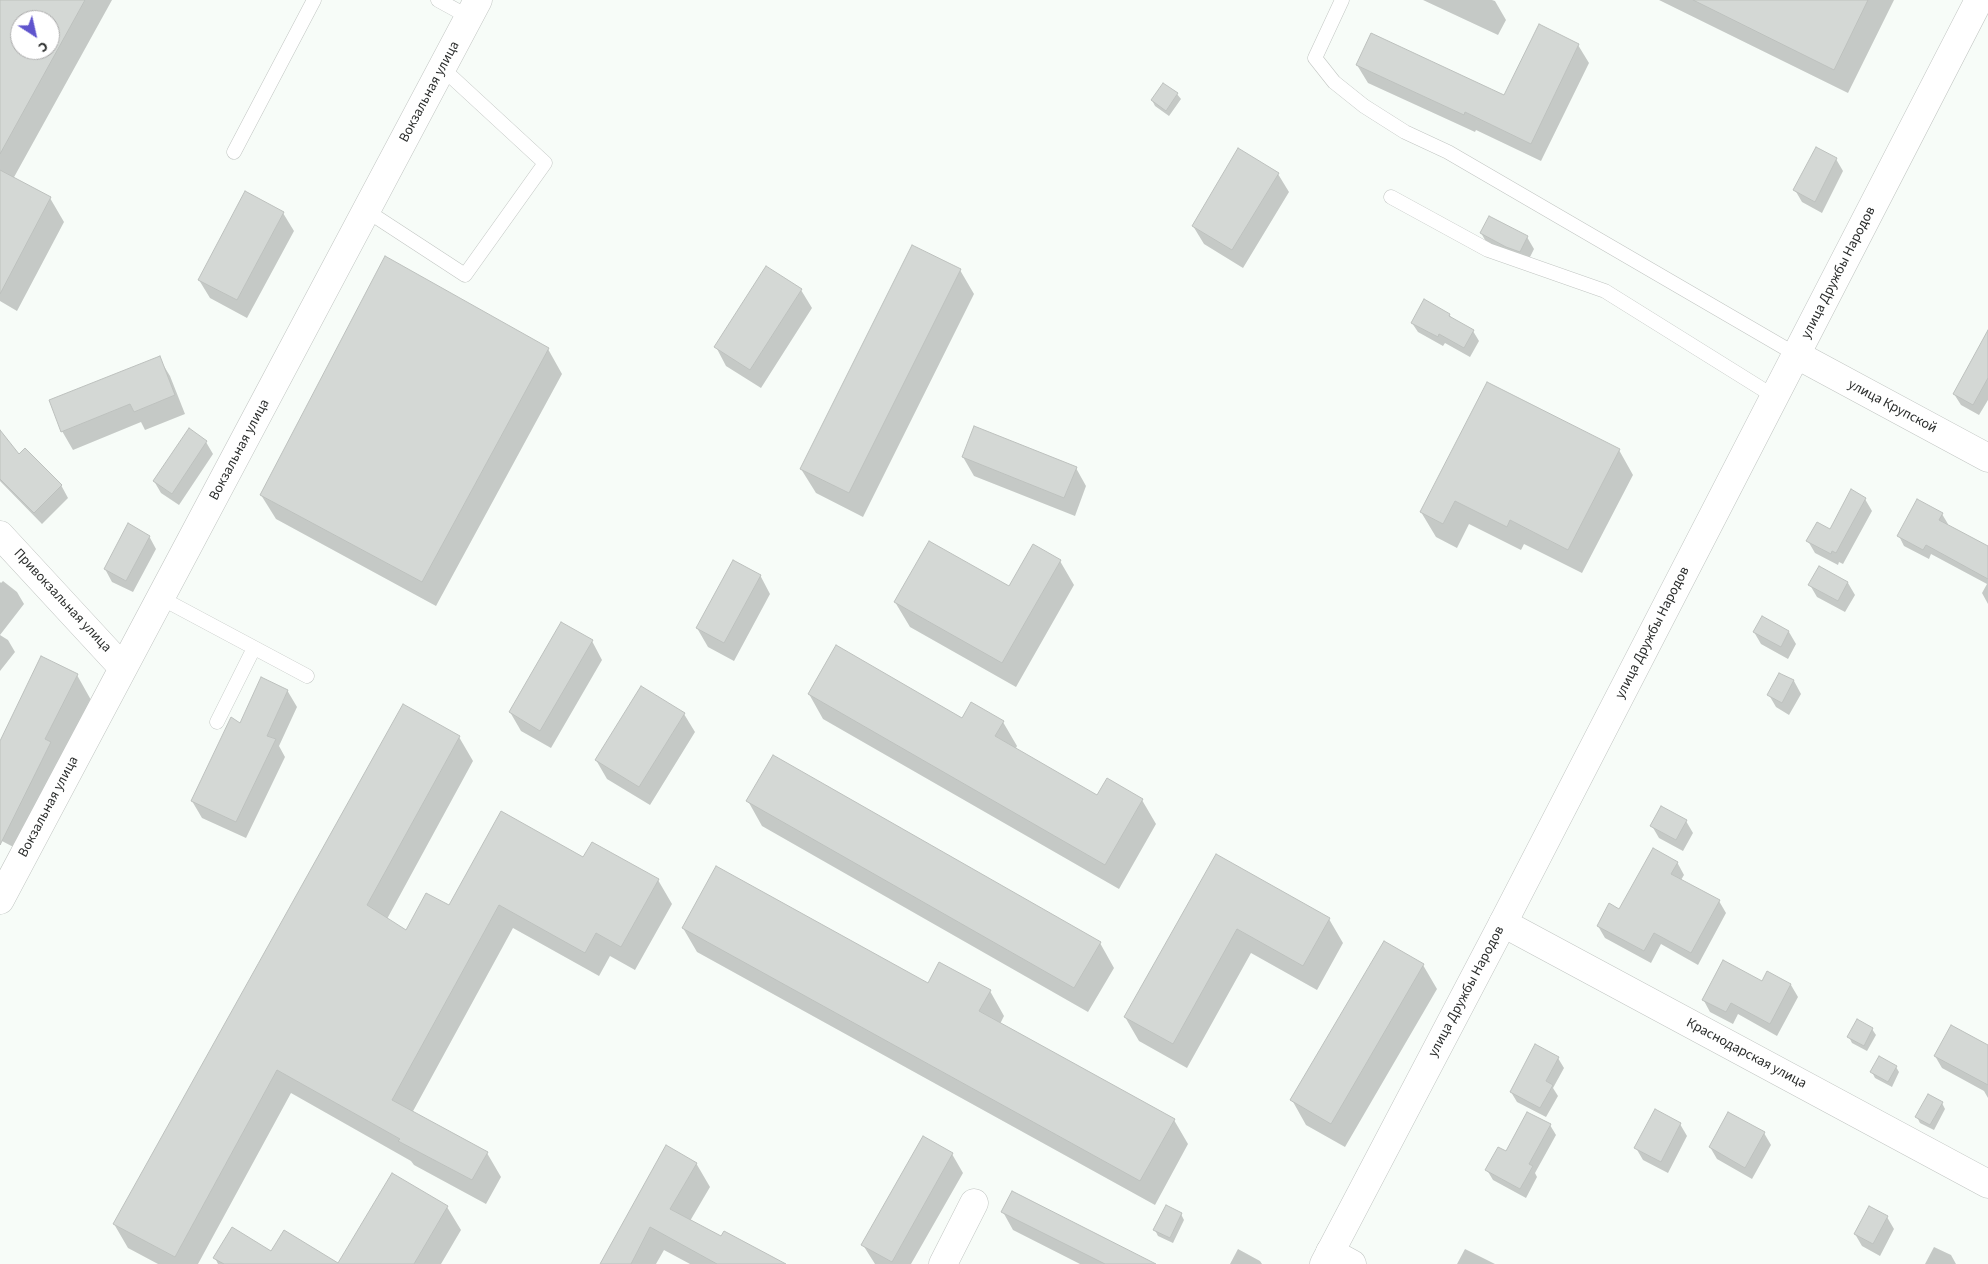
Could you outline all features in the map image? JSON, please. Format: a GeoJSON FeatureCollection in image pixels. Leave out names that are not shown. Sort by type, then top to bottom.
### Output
{"type":"FeatureCollection","features":[{"type":"Feature","properties":{"kind":"street","name":"улица Дружбы Народов"},"geometry":{"type":"LineString","coordinates":[[1336,1260],[1503,923],[1979,0]]}},
{"type":"Feature","properties":{"kind":"street","name":"Вокзальная улица"},"geometry":{"type":"LineString","coordinates":[[0,900],[474,8]]}},
{"type":"Feature","properties":{"kind":"street","name":"улица Крупской"},"geometry":{"type":"LineString","coordinates":[[1797,355],[1988,458]]}},
{"type":"Feature","properties":{"kind":"street","name":"Привокзальная улица"},"geometry":{"type":"LineString","coordinates":[[0,535],[123,668]]}},
{"type":"Feature","properties":{"kind":"street","name":"Краснодарская улица"},"geometry":{"type":"LineString","coordinates":[[1503,923],[1988,1184]]}},
{"type":"Feature","properties":{"kind":"street"},"geometry":{"type":"LineString","coordinates":[[943,1264],[974,1203]]}},
{"type":"Feature","properties":{"kind":"lane"},"geometry":{"type":"LineString","coordinates":[[234,152],[314,0]]}},
{"type":"Feature","properties":{"kind":"lane"},"geometry":{"type":"LineString","coordinates":[[438,0],[474,8]]}},
{"type":"Feature","properties":{"kind":"lane"},"geometry":{"type":"LineString","coordinates":[[1342,0],[1315,58],[1334,82],[1364,106],[1405,132],[1448,152],[1797,355]]}},
{"type":"Feature","properties":{"kind":"lane"},"geometry":{"type":"LineString","coordinates":[[367,211],[465,275],[545,163],[442,68]]}},
{"type":"Feature","properties":{"kind":"lane"},"geometry":{"type":"LineString","coordinates":[[1391,197],[1488,250],[1605,291],[1775,397]]}},
{"type":"Feature","properties":{"kind":"lane"},"geometry":{"type":"LineString","coordinates":[[161,598],[307,676]]}},
{"type":"Feature","properties":{"kind":"lane"},"geometry":{"type":"LineString","coordinates":[[217,722],[254,648]]}},
{"type":"Feature","properties":{"kind":"building"},"geometry":{"type":"Polygon","coordinates":[[[0,0],[85,0],[60,45],[60,10],[10,10],[10,60],[52,60],[0,154],[0,0]]]}},
{"type":"Feature","properties":{"kind":"building"},"geometry":{"type":"Polygon","coordinates":[[[1693,0],[1868,0],[1834,70],[1693,0]]]}},
{"type":"Feature","properties":{"kind":"building"},"geometry":{"type":"Polygon","coordinates":[[[1539,24],[1579,44],[1531,144],[1465,112],[1464,115],[1356,65],[1371,33],[1504,95],[1539,24]]]}},
{"type":"Feature","properties":{"kind":"building"},"geometry":{"type":"Polygon","coordinates":[[[1163,83],[1178,93],[1166,111],[1151,100],[1163,83]]]}},
{"type":"Feature","properties":{"kind":"building"},"geometry":{"type":"Polygon","coordinates":[[[1816,147],[1837,158],[1815,202],[1793,190],[1816,147]]]}},
{"type":"Feature","properties":{"kind":"building"},"geometry":{"type":"Polygon","coordinates":[[[1238,148],[1279,173],[1232,250],[1192,226],[1238,148]]]}},
{"type":"Feature","properties":{"kind":"building"},"geometry":{"type":"Polygon","coordinates":[[[0,170],[51,197],[0,294],[0,170]]]}},
{"type":"Feature","properties":{"kind":"building"},"geometry":{"type":"Polygon","coordinates":[[[245,191],[284,212],[237,300],[198,280],[245,191]]]}},
{"type":"Feature","properties":{"kind":"building"},"geometry":{"type":"Polygon","coordinates":[[[1489,216],[1528,236],[1520,252],[1480,233],[1489,216]]]}},
{"type":"Feature","properties":{"kind":"building"},"geometry":{"type":"Polygon","coordinates":[[[912,245],[961,269],[849,493],[800,469],[912,245]]]}},
{"type":"Feature","properties":{"kind":"building"},"geometry":{"type":"Polygon","coordinates":[[[385,256],[549,348],[422,582],[260,495],[385,256]]]}},
{"type":"Feature","properties":{"kind":"building"},"geometry":{"type":"Polygon","coordinates":[[[766,266],[802,289],[750,370],[714,347],[766,266]]]}},
{"type":"Feature","properties":{"kind":"building"},"geometry":{"type":"Polygon","coordinates":[[[1424,299],[1474,330],[1464,348],[1439,334],[1438,337],[1411,323],[1424,299]]]}},
{"type":"Feature","properties":{"kind":"building"},"geometry":{"type":"Polygon","coordinates":[[[1988,330],[1988,378],[1973,405],[1953,394],[1988,330]]]}},
{"type":"Feature","properties":{"kind":"building"},"geometry":{"type":"Polygon","coordinates":[[[160,356],[175,395],[134,412],[130,404],[61,432],[49,400],[160,356]]]}},
{"type":"Feature","properties":{"kind":"building"},"geometry":{"type":"Polygon","coordinates":[[[1487,382],[1620,449],[1568,550],[1510,520],[1507,527],[1455,501],[1443,524],[1420,512],[1487,382]]]}},
{"type":"Feature","properties":{"kind":"building"},"geometry":{"type":"Polygon","coordinates":[[[974,426],[1077,467],[1064,498],[962,457],[974,426]]]}},
{"type":"Feature","properties":{"kind":"building"},"geometry":{"type":"Polygon","coordinates":[[[189,428],[207,441],[172,494],[153,481],[189,428]]]}},
{"type":"Feature","properties":{"kind":"building"},"geometry":{"type":"Polygon","coordinates":[[[0,430],[19,454],[25,448],[62,485],[34,513],[0,479],[0,430]]]}},
{"type":"Feature","properties":{"kind":"building"},"geometry":{"type":"Polygon","coordinates":[[[1851,489],[1866,498],[1836,553],[1832,551],[1831,554],[1806,541],[1817,522],[1830,529],[1851,489]]]}},
{"type":"Feature","properties":{"kind":"building"},"geometry":{"type":"Polygon","coordinates":[[[1917,499],[1943,513],[1939,520],[1988,546],[1988,579],[1926,545],[1923,550],[1897,536],[1917,499]]]}},
{"type":"Feature","properties":{"kind":"building"},"geometry":{"type":"Polygon","coordinates":[[[128,523],[150,536],[126,581],[104,569],[128,523]]]}},
{"type":"Feature","properties":{"kind":"building"},"geometry":{"type":"Polygon","coordinates":[[[929,541],[1009,586],[1033,544],[1061,560],[1002,663],[894,602],[929,541]]]}},
{"type":"Feature","properties":{"kind":"building"},"geometry":{"type":"Polygon","coordinates":[[[733,560],[761,575],[724,643],[696,628],[733,560]]]}},
{"type":"Feature","properties":{"kind":"building"},"geometry":{"type":"Polygon","coordinates":[[[1819,566],[1848,582],[1838,601],[1808,585],[1819,566]]]}},
{"type":"Feature","properties":{"kind":"building"},"geometry":{"type":"Polygon","coordinates":[[[1762,616],[1789,631],[1781,647],[1753,632],[1762,616]]]}},
{"type":"Feature","properties":{"kind":"building"},"geometry":{"type":"Polygon","coordinates":[[[561,622],[593,640],[540,731],[509,712],[561,622]]]}},
{"type":"Feature","properties":{"kind":"building"},"geometry":{"type":"Polygon","coordinates":[[[836,645],[962,718],[971,702],[1004,721],[995,736],[1097,795],[1107,778],[1143,799],[1105,865],[808,694],[836,645]]]}},
{"type":"Feature","properties":{"kind":"building"},"geometry":{"type":"Polygon","coordinates":[[[41,656],[78,674],[45,739],[51,742],[0,845],[0,741],[41,656]]]}},
{"type":"Feature","properties":{"kind":"building"},"geometry":{"type":"Polygon","coordinates":[[[1779,673],[1794,680],[1782,703],[1767,695],[1779,673]]]}},
{"type":"Feature","properties":{"kind":"building"},"geometry":{"type":"Polygon","coordinates":[[[261,677],[288,690],[267,736],[276,739],[236,822],[191,801],[231,717],[240,723],[261,677]]]}},
{"type":"Feature","properties":{"kind":"building"},"geometry":{"type":"Polygon","coordinates":[[[641,686],[685,713],[639,787],[595,760],[641,686]]]}},
{"type":"Feature","properties":{"kind":"building"},"geometry":{"type":"Polygon","coordinates":[[[403,704],[460,736],[367,905],[406,930],[426,893],[449,905],[501,811],[583,857],[592,842],[659,879],[621,947],[596,933],[585,953],[499,905],[392,1100],[488,1152],[472,1180],[398,1141],[400,1139],[277,1070],[175,1257],[113,1224],[403,704]]]}},
{"type":"Feature","properties":{"kind":"building"},"geometry":{"type":"Polygon","coordinates":[[[773,755],[1101,942],[1074,988],[746,801],[773,755]]]}},
{"type":"Feature","properties":{"kind":"building"},"geometry":{"type":"Polygon","coordinates":[[[1661,806],[1687,820],[1676,840],[1650,826],[1661,806]]]}},
{"type":"Feature","properties":{"kind":"building"},"geometry":{"type":"Polygon","coordinates":[[[1653,848],[1678,862],[1671,874],[1720,900],[1691,953],[1654,933],[1644,951],[1597,926],[1609,903],[1619,909],[1653,848]]]}},
{"type":"Feature","properties":{"kind":"building"},"geometry":{"type":"Polygon","coordinates":[[[1216,854],[1330,918],[1303,966],[1237,929],[1173,1044],[1124,1017],[1216,854]]]}},
{"type":"Feature","properties":{"kind":"building"},"geometry":{"type":"Polygon","coordinates":[[[716,866],[928,983],[939,962],[991,990],[979,1011],[1175,1119],[1140,1181],[682,928],[716,866]]]}},
{"type":"Feature","properties":{"kind":"building"},"geometry":{"type":"Polygon","coordinates":[[[1384,941],[1424,964],[1331,1124],[1290,1100],[1384,941]]]}},
{"type":"Feature","properties":{"kind":"building"},"geometry":{"type":"Polygon","coordinates":[[[1723,960],[1762,981],[1767,971],[1791,984],[1770,1024],[1731,1003],[1726,1012],[1702,1000],[1723,960]]]}},
{"type":"Feature","properties":{"kind":"building"},"geometry":{"type":"Polygon","coordinates":[[[1857,1019],[1873,1028],[1864,1046],[1847,1037],[1857,1019]]]}},
{"type":"Feature","properties":{"kind":"building"},"geometry":{"type":"Polygon","coordinates":[[[1951,1025],[1988,1045],[1988,1085],[1934,1056],[1951,1025]]]}},
{"type":"Feature","properties":{"kind":"building"},"geometry":{"type":"Polygon","coordinates":[[[1535,1044],[1559,1057],[1546,1081],[1553,1085],[1540,1108],[1510,1092],[1535,1044]]]}},
{"type":"Feature","properties":{"kind":"building"},"geometry":{"type":"Polygon","coordinates":[[[1879,1056],[1897,1066],[1888,1082],[1870,1072],[1879,1056]]]}},
{"type":"Feature","properties":{"kind":"building"},"geometry":{"type":"Polygon","coordinates":[[[1928,1094],[1943,1102],[1930,1125],[1915,1117],[1928,1094]]]}},
{"type":"Feature","properties":{"kind":"building"},"geometry":{"type":"Polygon","coordinates":[[[1655,1109],[1681,1123],[1661,1162],[1634,1148],[1655,1109]]]}},
{"type":"Feature","properties":{"kind":"building"},"geometry":{"type":"Polygon","coordinates":[[[1527,1112],[1551,1124],[1529,1164],[1533,1166],[1520,1189],[1485,1170],[1498,1147],[1506,1151],[1527,1112]]]}},
{"type":"Feature","properties":{"kind":"building"},"geometry":{"type":"Polygon","coordinates":[[[1728,1112],[1765,1132],[1745,1168],[1709,1147],[1728,1112]]]}},
{"type":"Feature","properties":{"kind":"building"},"geometry":{"type":"Polygon","coordinates":[[[923,1136],[953,1153],[892,1262],[861,1245],[923,1136]]]}},
{"type":"Feature","properties":{"kind":"building"},"geometry":{"type":"Polygon","coordinates":[[[666,1145],[697,1163],[670,1209],[721,1236],[724,1231],[786,1264],[717,1264],[650,1227],[631,1264],[600,1264],[666,1145]]]}},
{"type":"Feature","properties":{"kind":"building"},"geometry":{"type":"Polygon","coordinates":[[[392,1173],[448,1206],[414,1264],[224,1264],[213,1258],[232,1227],[271,1251],[284,1230],[338,1263],[392,1173]]]}},
{"type":"Feature","properties":{"kind":"building"},"geometry":{"type":"Polygon","coordinates":[[[1012,1191],[1156,1264],[1105,1264],[1001,1212],[1012,1191]]]}},
{"type":"Feature","properties":{"kind":"building"},"geometry":{"type":"Polygon","coordinates":[[[1166,1205],[1182,1213],[1170,1238],[1153,1230],[1166,1205]]]}},
{"type":"Feature","properties":{"kind":"building"},"geometry":{"type":"Polygon","coordinates":[[[1869,1206],[1888,1216],[1873,1244],[1854,1234],[1869,1206]]]}}]}
